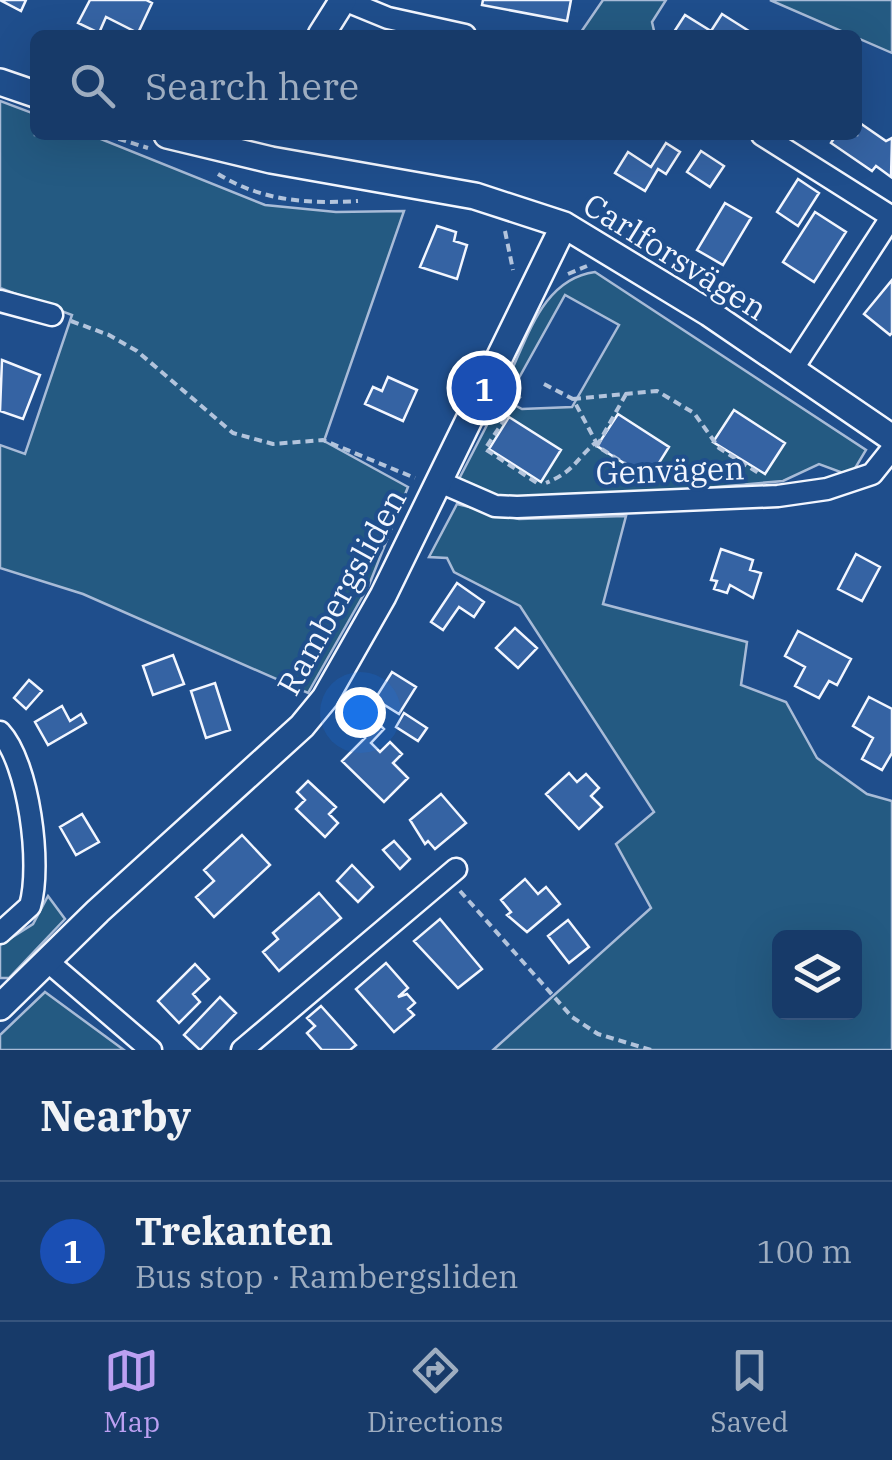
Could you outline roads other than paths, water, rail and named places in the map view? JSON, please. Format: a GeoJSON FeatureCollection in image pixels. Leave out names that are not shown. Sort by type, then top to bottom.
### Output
{"type":"FeatureCollection","features":[{"type":"Feature","properties":{"kind":"street"},"geometry":{"type":"LineString","coordinates":[[324,30],[343,0],[388,18],[442,30]]}},
{"type":"Feature","properties":{"kind":"street"},"geometry":{"type":"LineString","coordinates":[[0,82],[30,92]]}},
{"type":"Feature","properties":{"kind":"street"},"geometry":{"type":"LineString","coordinates":[[770,140],[892,217],[792,370]]}},
{"type":"Feature","properties":{"kind":"street","name":"Carlforsvägen"},"geometry":{"type":"LineString","coordinates":[[160,142],[272,148],[475,196],[564,225],[606,248],[892,438]]}},
{"type":"Feature","properties":{"kind":"street","name":"Rambergsliden"},"geometry":{"type":"LineString","coordinates":[[0,1007],[46,960],[302,726],[361,638],[564,225]]}},
{"type":"Feature","properties":{"kind":"street"},"geometry":{"type":"LineString","coordinates":[[0,300],[52,315]]}},
{"type":"Feature","properties":{"kind":"street","name":"Genvägen"},"geometry":{"type":"LineString","coordinates":[[440,482],[495,506],[517,507],[774,496],[852,482],[872,474],[892,449]]}},
{"type":"Feature","properties":{"kind":"street"},"geometry":{"type":"LineString","coordinates":[[0,732],[21,768],[35,867],[30,906],[0,933]]}},
{"type":"Feature","properties":{"kind":"street"},"geometry":{"type":"LineString","coordinates":[[242,1050],[452,873]]}},
{"type":"Feature","properties":{"kind":"street"},"geometry":{"type":"LineString","coordinates":[[46,960],[151,1050]]}},
{"type":"Feature","properties":{"kind":"place","name":"Trekanten"},"geometry":{"type":"Point","coordinates":[484,388]}}]}
